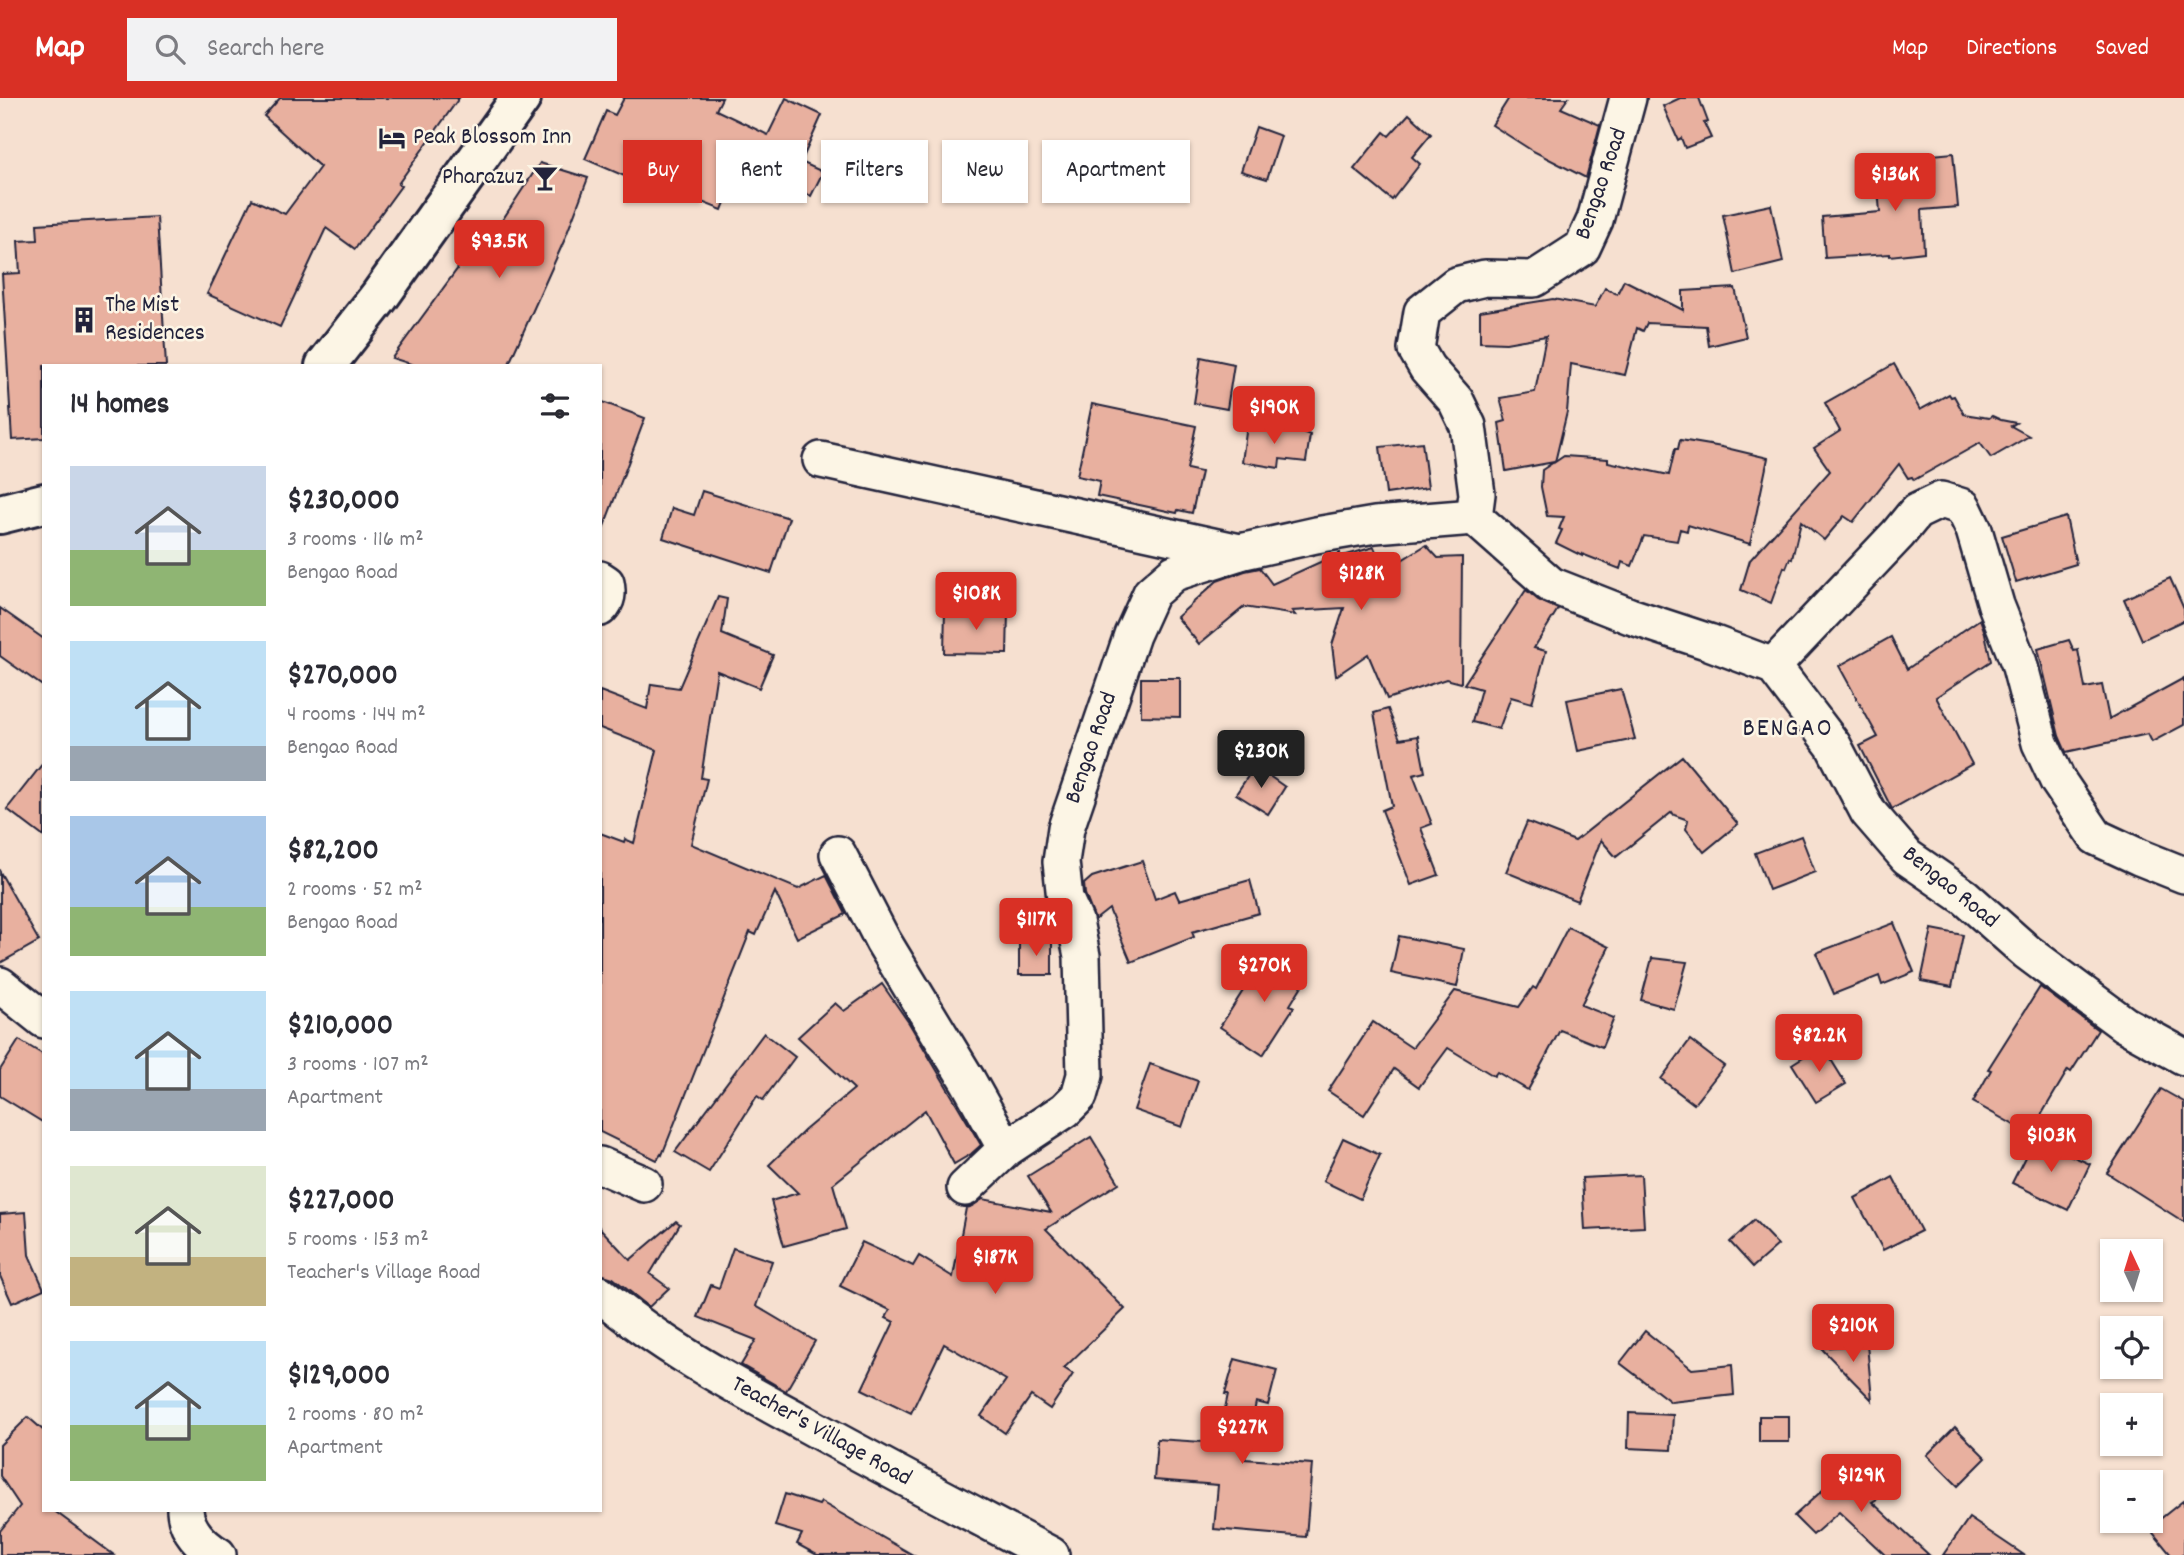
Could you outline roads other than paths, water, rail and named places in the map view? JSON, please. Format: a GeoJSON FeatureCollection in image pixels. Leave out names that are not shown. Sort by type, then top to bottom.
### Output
{"type":"FeatureCollection","features":[{"type":"Feature","properties":{"kind":"main road"},"geometry":{"type":"LineString","coordinates":[[327,364],[379,297],[520,98]]}},
{"type":"Feature","properties":{"kind":"main road"},"geometry":{"type":"LineString","coordinates":[[0,514],[42,504]]}},
{"type":"Feature","properties":{"kind":"street","name":"Bengao Road"},"geometry":{"type":"LineString","coordinates":[[965,1188],[1006,1149],[1065,1110],[1079,1096],[1085,1076],[1082,956],[1075,921],[1065,899],[1061,862],[1066,828],[1105,709],[1132,635],[1151,593],[1174,573],[1240,552],[1375,525],[1474,517],[1476,494],[1468,426],[1456,401],[1427,368],[1416,349],[1422,312],[1456,285],[1485,278],[1534,279],[1582,248],[1595,220],[1628,98]]}},
{"type":"Feature","properties":{"kind":"street"},"geometry":{"type":"LineString","coordinates":[[821,460],[1240,552]]}},
{"type":"Feature","properties":{"kind":"street"},"geometry":{"type":"LineString","coordinates":[[1474,517],[1551,585],[1773,666],[1916,512],[1941,500],[1963,507],[1974,530],[1996,605],[2020,663],[2040,743],[2058,781],[2096,837],[2138,858],[2184,875]]}},
{"type":"Feature","properties":{"kind":"street"},"geometry":{"type":"LineString","coordinates":[[602,580],[606,583],[608,593],[602,606]]}},
{"type":"Feature","properties":{"kind":"street","name":"Bengao Road"},"geometry":{"type":"LineString","coordinates":[[1773,666],[1833,745],[1868,812],[1907,857],[1965,897],[2027,952],[2124,1024],[2184,1057]]}},
{"type":"Feature","properties":{"kind":"street"},"geometry":{"type":"LineString","coordinates":[[838,854],[883,941],[1006,1149]]}},
{"type":"Feature","properties":{"kind":"street"},"geometry":{"type":"LineString","coordinates":[[0,985],[42,1018]]}},
{"type":"Feature","properties":{"kind":"street"},"geometry":{"type":"LineString","coordinates":[[602,1166],[644,1184]]}},
{"type":"Feature","properties":{"kind":"street","name":"Teacher's Village Road"},"geometry":{"type":"LineString","coordinates":[[602,1296],[622,1313],[680,1352],[743,1390],[1051,1555]]}},
{"type":"Feature","properties":{"kind":"street"},"geometry":{"type":"LineString","coordinates":[[185,1512],[194,1535],[218,1555]]}},
{"type":"Feature","properties":{"kind":"place","name":"Peak Blossom Inn"},"geometry":{"type":"Point","coordinates":[392,138]}},
{"type":"Feature","properties":{"kind":"place","name":"Pharazuz"},"geometry":{"type":"Point","coordinates":[545,178]}},
{"type":"Feature","properties":{"kind":"place","name":"The Mist Residences"},"geometry":{"type":"Point","coordinates":[84,320]}},
{"type":"Feature","properties":{"kind":"district","name":"BENGAO"},"geometry":{"type":"Point","coordinates":[1788,729]}}]}
